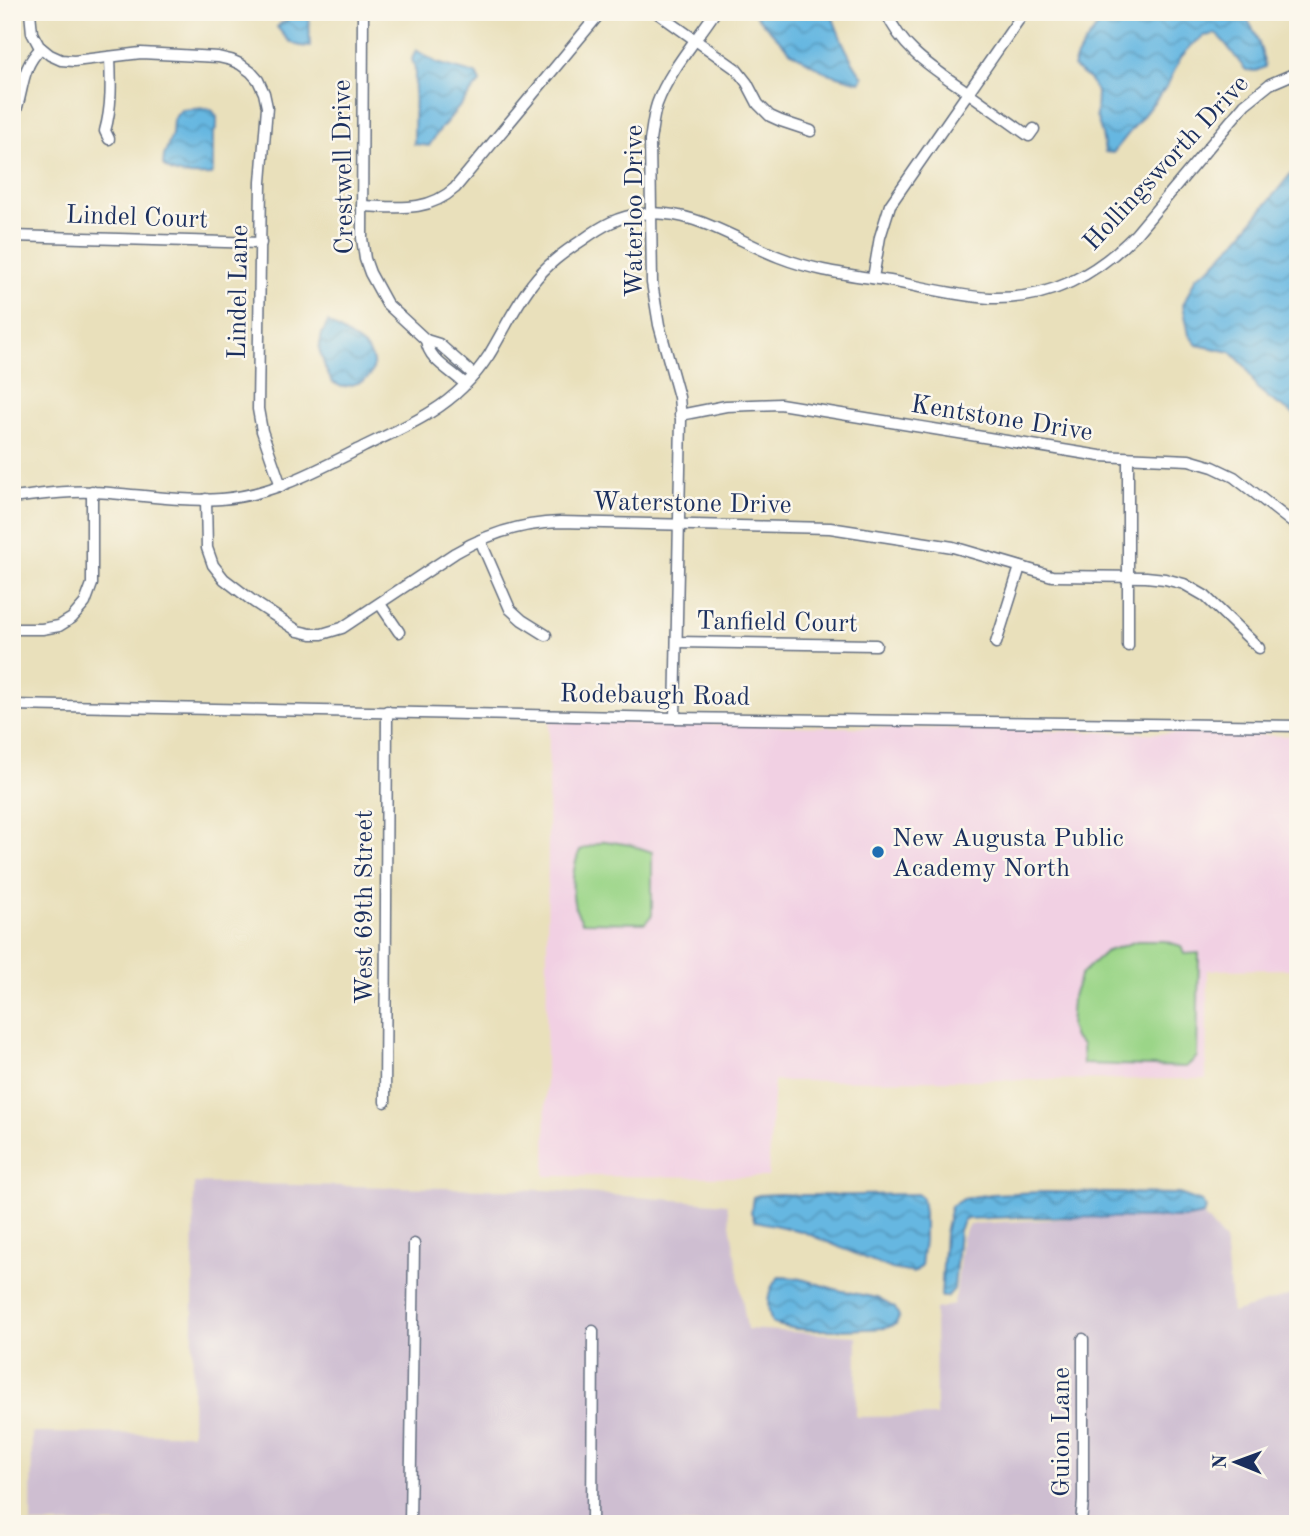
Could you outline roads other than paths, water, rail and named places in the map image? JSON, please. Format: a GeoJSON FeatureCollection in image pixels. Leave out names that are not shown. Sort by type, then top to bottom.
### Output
{"type":"FeatureCollection","features":[{"type":"Feature","properties":{"kind":"street"},"geometry":{"type":"LineString","coordinates":[[30,12],[32,33],[41,48],[52,57],[66,61],[110,57],[111,100],[105,131],[109,139]]}},
{"type":"Feature","properties":{"kind":"street","name":"Crestwell Drive"},"geometry":{"type":"LineString","coordinates":[[363,12],[363,251],[373,281],[390,307],[426,340],[439,344],[474,375]]}},
{"type":"Feature","properties":{"kind":"street"},"geometry":{"type":"LineString","coordinates":[[362,206],[417,206],[448,194],[601,12]]}},
{"type":"Feature","properties":{"kind":"street"},"geometry":{"type":"LineString","coordinates":[[656,12],[736,69],[758,104],[770,116],[811,131]]}},
{"type":"Feature","properties":{"kind":"street","name":"Waterloo Drive"},"geometry":{"type":"LineString","coordinates":[[675,718],[680,415],[675,381],[659,326],[653,291],[650,141],[658,101],[668,81],[715,12]]}},
{"type":"Feature","properties":{"kind":"street"},"geometry":{"type":"LineString","coordinates":[[886,12],[896,33],[911,51],[1029,136],[1034,129]]}},
{"type":"Feature","properties":{"kind":"street"},"geometry":{"type":"LineString","coordinates":[[873,278],[880,237],[890,205],[1024,12]]}},
{"type":"Feature","properties":{"kind":"street"},"geometry":{"type":"LineString","coordinates":[[12,120],[17,107],[16,91],[32,58],[41,48]]}},
{"type":"Feature","properties":{"kind":"street","name":"Lindel Lane"},"geometry":{"type":"LineString","coordinates":[[110,57],[150,54],[224,58],[251,72],[265,96],[267,114],[261,182],[258,409],[262,431],[281,486]]}},
{"type":"Feature","properties":{"kind":"street","name":"Hollingsworth Drive"},"geometry":{"type":"LineString","coordinates":[[12,498],[92,491],[206,499],[241,496],[299,479],[418,420],[443,404],[474,375],[525,293],[551,263],[608,223],[628,216],[675,214],[697,220],[800,264],[873,278],[995,298],[1042,292],[1079,279],[1104,264],[1127,243],[1245,104],[1270,85],[1298,72]]}},
{"type":"Feature","properties":{"kind":"street","name":"Lindel Court"},"geometry":{"type":"LineString","coordinates":[[12,236],[261,243]]}},
{"type":"Feature","properties":{"kind":"street","name":"Crestwell Drive"},"geometry":{"type":"LineString","coordinates":[[426,340],[428,350],[438,362],[465,384]]}},
{"type":"Feature","properties":{"kind":"street","name":"Kentstone Drive"},"geometry":{"type":"LineString","coordinates":[[680,415],[726,406],[780,404],[1100,456],[1184,459],[1217,468],[1239,481],[1298,527]]}},
{"type":"Feature","properties":{"kind":"street"},"geometry":{"type":"LineString","coordinates":[[1128,458],[1128,646]]}},
{"type":"Feature","properties":{"kind":"street"},"geometry":{"type":"LineString","coordinates":[[12,629],[59,626],[72,618],[85,603],[92,584],[92,491]]}},
{"type":"Feature","properties":{"kind":"street","name":"Waterstone Drive"},"geometry":{"type":"LineString","coordinates":[[206,499],[206,541],[208,554],[215,568],[229,583],[291,628],[311,634],[329,633],[342,628],[458,552],[512,528],[547,523],[679,524],[830,528],[953,547],[1041,574],[1165,579],[1195,589],[1213,601],[1259,648]]}},
{"type":"Feature","properties":{"kind":"street"},"geometry":{"type":"LineString","coordinates":[[480,540],[510,609],[522,621],[546,635]]}},
{"type":"Feature","properties":{"kind":"street"},"geometry":{"type":"LineString","coordinates":[[996,643],[1020,567]]}},
{"type":"Feature","properties":{"kind":"street"},"geometry":{"type":"LineString","coordinates":[[380,604],[398,632]]}},
{"type":"Feature","properties":{"kind":"street","name":"Tanfield Court"},"geometry":{"type":"LineString","coordinates":[[677,642],[876,645]]}},
{"type":"Feature","properties":{"kind":"street","name":"Rodebaugh Road"},"geometry":{"type":"LineString","coordinates":[[12,705],[675,718],[1298,726]]}},
{"type":"Feature","properties":{"kind":"street","name":"West 69th Street"},"geometry":{"type":"LineString","coordinates":[[384,1102],[387,711]]}},
{"type":"Feature","properties":{"kind":"street"},"geometry":{"type":"LineString","coordinates":[[410,1524],[414,1244]]}},
{"type":"Feature","properties":{"kind":"street"},"geometry":{"type":"LineString","coordinates":[[592,1524],[593,1331]]}},
{"type":"Feature","properties":{"kind":"street","name":"Guion Lane"},"geometry":{"type":"LineString","coordinates":[[1082,1524],[1083,1339]]}},
{"type":"Feature","properties":{"kind":"water"},"geometry":{"type":"Polygon","coordinates":[[[283,12],[309,12],[310,47],[290,42],[277,27],[287,21],[283,12]]]}},
{"type":"Feature","properties":{"kind":"water"},"geometry":{"type":"Polygon","coordinates":[[[755,12],[831,12],[844,46],[863,77],[860,82],[827,73],[791,52],[755,12]]]}},
{"type":"Feature","properties":{"kind":"water"},"geometry":{"type":"Polygon","coordinates":[[[1107,12],[1241,12],[1257,38],[1265,67],[1256,71],[1246,70],[1216,34],[1204,36],[1181,57],[1167,86],[1113,153],[1105,152],[1096,115],[1097,92],[1088,78],[1073,67],[1079,52],[1107,12]]]}},
{"type":"Feature","properties":{"kind":"water"},"geometry":{"type":"Polygon","coordinates":[[[416,50],[437,63],[476,74],[480,82],[429,146],[414,144],[415,69],[412,59],[416,50]]]}},
{"type":"Feature","properties":{"kind":"water"},"geometry":{"type":"Polygon","coordinates":[[[207,108],[217,117],[211,175],[173,172],[163,165],[173,120],[181,110],[207,108]]]}},
{"type":"Feature","properties":{"kind":"water"},"geometry":{"type":"Polygon","coordinates":[[[1298,165],[1298,417],[1257,388],[1245,366],[1231,352],[1197,345],[1189,335],[1183,305],[1196,277],[1211,267],[1237,240],[1298,165]]]}},
{"type":"Feature","properties":{"kind":"water"},"geometry":{"type":"Polygon","coordinates":[[[328,322],[369,353],[373,368],[364,380],[342,387],[332,382],[319,349],[328,322]]]}},
{"type":"Feature","properties":{"kind":"water"},"geometry":{"type":"Polygon","coordinates":[[[1043,1192],[1179,1194],[1202,1202],[1206,1209],[1203,1215],[1188,1218],[964,1219],[959,1230],[954,1289],[947,1297],[941,1297],[945,1233],[951,1206],[965,1198],[1043,1192]]]}},
{"type":"Feature","properties":{"kind":"water"},"geometry":{"type":"Polygon","coordinates":[[[780,1194],[917,1194],[922,1198],[924,1213],[921,1266],[914,1273],[892,1269],[801,1231],[755,1221],[751,1212],[753,1197],[780,1194]]]}},
{"type":"Feature","properties":{"kind":"water"},"geometry":{"type":"Polygon","coordinates":[[[779,1277],[798,1278],[877,1298],[895,1308],[899,1316],[896,1324],[886,1328],[812,1330],[772,1323],[768,1298],[779,1277]]]}},
{"type":"Feature","properties":{"kind":"place","name":"New Augusta Public Academy North"},"geometry":{"type":"Point","coordinates":[878,852]}}]}
